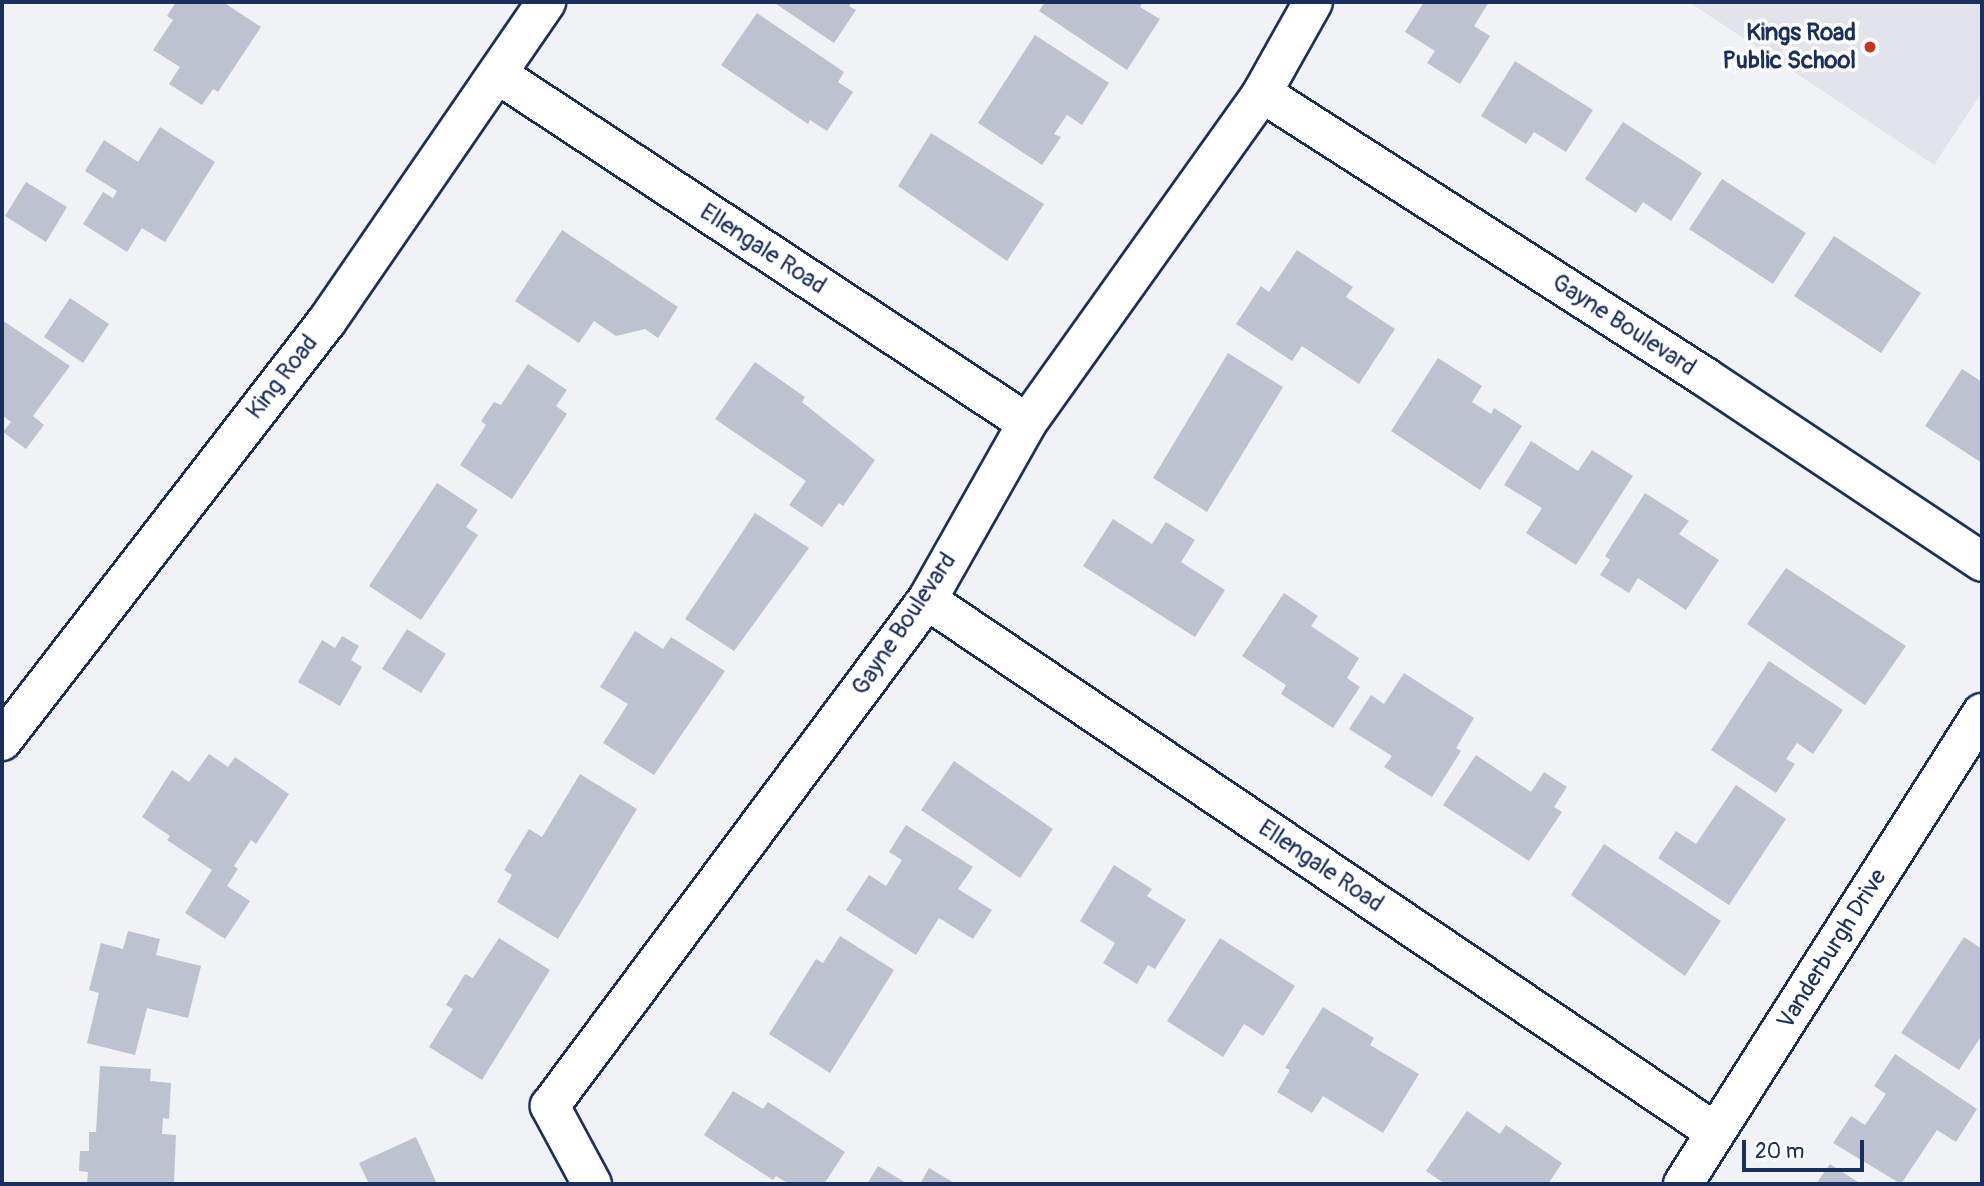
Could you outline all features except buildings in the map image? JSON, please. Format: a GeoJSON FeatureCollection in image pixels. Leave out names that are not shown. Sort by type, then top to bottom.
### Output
{"type":"FeatureCollection","features":[{"type":"Feature","properties":{"kind":"street","name":"King Road"},"geometry":{"type":"LineString","coordinates":[[2,741],[327,321],[499,75],[546,2]]}},
{"type":"Feature","properties":{"kind":"street","name":"Gayne Boulevard"},"geometry":{"type":"LineString","coordinates":[[592,1184],[550,1106],[927,600],[1027,423],[1262,93],[1314,2]]}},
{"type":"Feature","properties":{"kind":"street","name":"Ellengale Road"},"geometry":{"type":"LineString","coordinates":[[499,75],[1027,423]]}},
{"type":"Feature","properties":{"kind":"street","name":"Gayne Boulevard"},"geometry":{"type":"LineString","coordinates":[[1262,93],[1705,377],[1982,562]]}},
{"type":"Feature","properties":{"kind":"street","name":"Ellengale Road"},"geometry":{"type":"LineString","coordinates":[[927,600],[1715,1132]]}},
{"type":"Feature","properties":{"kind":"street","name":"Vanderburgh Drive"},"geometry":{"type":"LineString","coordinates":[[1683,1184],[1982,713]]}},
{"type":"Feature","properties":{"kind":"shaded area","name":"Kings Road Public School"},"geometry":{"type":"Polygon","coordinates":[[[1689,2],[1982,2],[1982,92],[1934,165],[1689,2]]]}},
{"type":"Feature","properties":{"kind":"place","name":"Kings Road Public School"},"geometry":{"type":"Point","coordinates":[1870,47]}}]}
